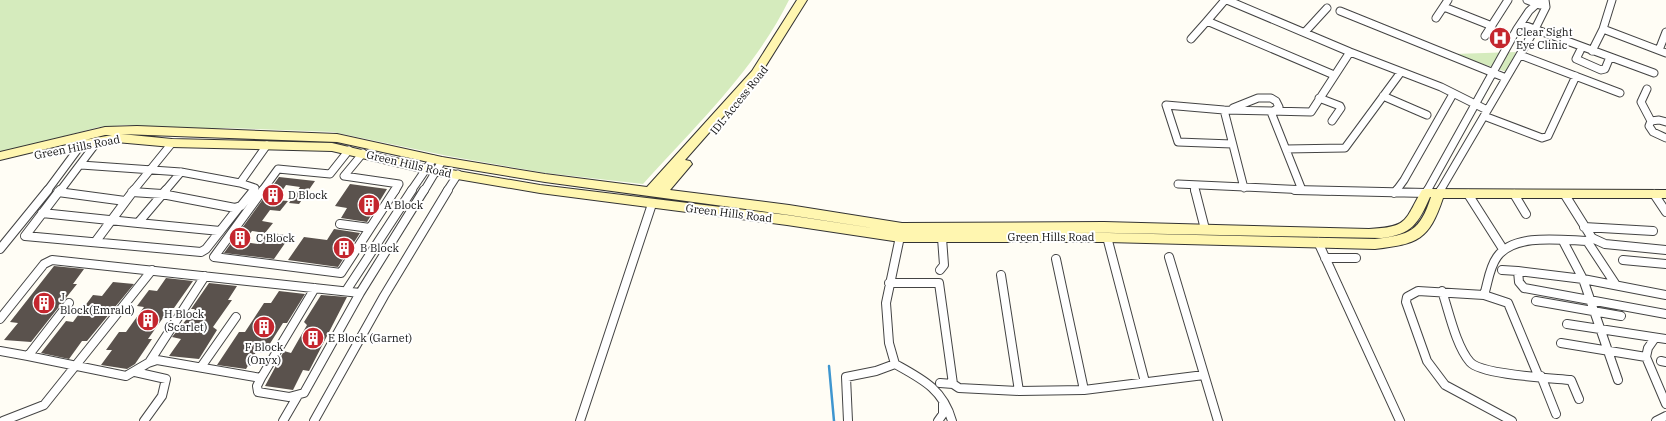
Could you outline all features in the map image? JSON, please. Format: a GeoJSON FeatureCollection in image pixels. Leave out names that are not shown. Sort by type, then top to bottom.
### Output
{"type":"FeatureCollection","features":[{"type":"Feature","properties":{"kind":"street"},"geometry":{"type":"LineString","coordinates":[[736,101],[756,73],[802,0]]}},
{"type":"Feature","properties":{"kind":"street","name":"IDL Access Road"},"geometry":{"type":"LineString","coordinates":[[655,193],[773,58],[808,0]]}},
{"type":"Feature","properties":{"kind":"street"},"geometry":{"type":"LineString","coordinates":[[1191,39],[1226,0],[1243,2],[1350,52],[1441,87],[1486,112],[1542,138],[1548,136],[1576,76]]}},
{"type":"Feature","properties":{"kind":"street"},"geometry":{"type":"LineString","coordinates":[[1436,18],[1448,0]]}},
{"type":"Feature","properties":{"kind":"street"},"geometry":{"type":"LineString","coordinates":[[1485,36],[1508,0]]}},
{"type":"Feature","properties":{"kind":"street"},"geometry":{"type":"LineString","coordinates":[[1440,193],[1520,55],[1546,4],[1538,1],[1527,0]]}},
{"type":"Feature","properties":{"kind":"street"},"geometry":{"type":"LineString","coordinates":[[1592,50],[1603,29],[1612,0]]}},
{"type":"Feature","properties":{"kind":"street"},"geometry":{"type":"LineString","coordinates":[[1426,193],[1474,104],[1521,24],[1538,1]]}},
{"type":"Feature","properties":{"kind":"street"},"geometry":{"type":"LineString","coordinates":[[1444,6],[1492,26]]}},
{"type":"Feature","properties":{"kind":"street"},"geometry":{"type":"LineString","coordinates":[[1305,32],[1327,8]]}},
{"type":"Feature","properties":{"kind":"street"},"geometry":{"type":"LineString","coordinates":[[1340,11],[1506,78]]}},
{"type":"Feature","properties":{"kind":"street"},"geometry":{"type":"LineString","coordinates":[[1207,21],[1334,75]]}},
{"type":"Feature","properties":{"kind":"street"},"geometry":{"type":"LineString","coordinates":[[1521,24],[1654,73]]}},
{"type":"Feature","properties":{"kind":"street"},"geometry":{"type":"LineString","coordinates":[[1603,29],[1666,53]]}},
{"type":"Feature","properties":{"kind":"street"},"geometry":{"type":"LineString","coordinates":[[1659,50],[1666,32]]}},
{"type":"Feature","properties":{"kind":"street"},"geometry":{"type":"LineString","coordinates":[[1580,51],[1576,59],[1601,70],[1605,69],[1610,57]]}},
{"type":"Feature","properties":{"kind":"street"},"geometry":{"type":"LineString","coordinates":[[1232,144],[1178,142],[1166,105],[1224,110],[1311,112],[1318,104],[1334,75],[1350,52]]}},
{"type":"Feature","properties":{"kind":"street"},"geometry":{"type":"LineString","coordinates":[[1520,55],[1620,93]]}},
{"type":"Feature","properties":{"kind":"street"},"geometry":{"type":"LineString","coordinates":[[1286,149],[1345,148],[1401,72]]}},
{"type":"Feature","properties":{"kind":"street"},"geometry":{"type":"LineString","coordinates":[[1597,84],[1603,73]]}},
{"type":"Feature","properties":{"kind":"street"},"geometry":{"type":"LineString","coordinates":[[1647,89],[1641,102],[1651,121],[1649,126],[1658,135],[1666,138]]}},
{"type":"Feature","properties":{"kind":"street"},"geometry":{"type":"LineString","coordinates":[[1394,193],[1404,180],[1453,94]]}},
{"type":"Feature","properties":{"kind":"street"},"geometry":{"type":"LineString","coordinates":[[1224,110],[1263,96],[1277,101],[1279,107],[1271,112]]}},
{"type":"Feature","properties":{"kind":"street"},"geometry":{"type":"LineString","coordinates":[[1384,96],[1427,115]]}},
{"type":"Feature","properties":{"kind":"street"},"geometry":{"type":"LineString","coordinates":[[1318,104],[1341,107],[1332,121]]}},
{"type":"Feature","properties":{"kind":"street"},"geometry":{"type":"LineString","coordinates":[[1224,110],[1244,188]]}},
{"type":"Feature","properties":{"kind":"street"},"geometry":{"type":"LineString","coordinates":[[1271,112],[1302,190]]}},
{"type":"Feature","properties":{"kind":"street"},"geometry":{"type":"LineString","coordinates":[[1651,121],[1659,120],[1666,122]]}},
{"type":"Feature","properties":{"kind":"street","name":"Green Hills Road"},"geometry":{"type":"LineString","coordinates":[[0,164],[25,154],[105,131],[137,130],[180,133],[318,136],[356,142],[458,174],[540,189],[652,204],[942,238],[1107,237],[1375,244],[1406,239],[1417,234],[1424,228],[1440,193]]}},
{"type":"Feature","properties":{"kind":"street","name":"Green Hills Road"},"geometry":{"type":"LineString","coordinates":[[0,156],[25,154],[116,138],[172,143],[316,146],[349,150],[433,165],[789,210],[901,233],[1205,229],[1388,233],[1404,229],[1410,224],[1426,193]]}},
{"type":"Feature","properties":{"kind":"street"},"geometry":{"type":"LineString","coordinates":[[81,165],[181,172],[240,183],[255,188],[206,250],[201,252],[96,241],[24,236],[81,165],[97,142]]}},
{"type":"Feature","properties":{"kind":"street"},"geometry":{"type":"LineString","coordinates":[[96,241],[149,170],[172,143]]}},
{"type":"Feature","properties":{"kind":"street"},"geometry":{"type":"LineString","coordinates":[[0,249],[64,170],[81,145]]}},
{"type":"Feature","properties":{"kind":"street"},"geometry":{"type":"LineString","coordinates":[[240,183],[267,145]]}},
{"type":"Feature","properties":{"kind":"street"},"geometry":{"type":"LineString","coordinates":[[330,174],[349,150]]}},
{"type":"Feature","properties":{"kind":"street"},"geometry":{"type":"LineString","coordinates":[[344,176],[363,153]]}},
{"type":"Feature","properties":{"kind":"street"},"geometry":{"type":"LineString","coordinates":[[346,291],[385,232],[433,165]]}},
{"type":"Feature","properties":{"kind":"street"},"geometry":{"type":"LineString","coordinates":[[283,421],[297,397],[304,393],[360,293],[397,233],[433,165]]}},
{"type":"Feature","properties":{"kind":"street"},"geometry":{"type":"LineString","coordinates":[[278,169],[330,174],[399,184],[341,274],[214,258],[278,169]]}},
{"type":"Feature","properties":{"kind":"street"},"geometry":{"type":"LineString","coordinates":[[138,223],[181,172]]}},
{"type":"Feature","properties":{"kind":"street"},"geometry":{"type":"LineString","coordinates":[[314,421],[434,209],[458,174]]}},
{"type":"Feature","properties":{"kind":"street"},"geometry":{"type":"LineString","coordinates":[[1178,184],[1194,186],[1394,193],[1565,195],[1660,194],[1666,212]]}},
{"type":"Feature","properties":{"kind":"street"},"geometry":{"type":"LineString","coordinates":[[1194,186],[1205,229]]}},
{"type":"Feature","properties":{"kind":"street"},"geometry":{"type":"LineString","coordinates":[[58,192],[125,201]]}},
{"type":"Feature","properties":{"kind":"street"},"geometry":{"type":"LineString","coordinates":[[132,192],[162,194],[232,208],[239,207]]}},
{"type":"Feature","properties":{"kind":"street"},"geometry":{"type":"LineString","coordinates":[[1468,194],[1503,249]]}},
{"type":"Feature","properties":{"kind":"street"},"geometry":{"type":"LineString","coordinates":[[1514,194],[1526,214]]}},
{"type":"Feature","properties":{"kind":"street"},"geometry":{"type":"LineString","coordinates":[[1565,195],[1616,285]]}},
{"type":"Feature","properties":{"kind":"street"},"geometry":{"type":"LineString","coordinates":[[580,421],[652,204]]}},
{"type":"Feature","properties":{"kind":"street"},"geometry":{"type":"LineString","coordinates":[[42,213],[220,231]]}},
{"type":"Feature","properties":{"kind":"street"},"geometry":{"type":"LineString","coordinates":[[340,224],[370,228]]}},
{"type":"Feature","properties":{"kind":"street"},"geometry":{"type":"LineString","coordinates":[[1584,227],[1653,231]]}},
{"type":"Feature","properties":{"kind":"street"},"geometry":{"type":"LineString","coordinates":[[385,232],[397,233]]}},
{"type":"Feature","properties":{"kind":"street"},"geometry":{"type":"LineString","coordinates":[[901,233],[889,283],[886,303],[889,343],[895,364],[928,383],[944,397],[952,421]]}},
{"type":"Feature","properties":{"kind":"street"},"geometry":{"type":"LineString","coordinates":[[1107,237],[1145,382]]}},
{"type":"Feature","properties":{"kind":"street"},"geometry":{"type":"LineString","coordinates":[[940,270],[944,265],[942,238]]}},
{"type":"Feature","properties":{"kind":"street"},"geometry":{"type":"LineString","coordinates":[[1484,295],[1498,269],[1496,258],[1503,249],[1515,243],[1527,240],[1563,241],[1590,239],[1605,244],[1666,250]]}},
{"type":"Feature","properties":{"kind":"street"},"geometry":{"type":"LineString","coordinates":[[1563,241],[1583,279],[1618,380]]}},
{"type":"Feature","properties":{"kind":"street"},"geometry":{"type":"LineString","coordinates":[[1318,242],[1400,421]]}},
{"type":"Feature","properties":{"kind":"street"},"geometry":{"type":"LineString","coordinates":[[1169,257],[1218,421]]}},
{"type":"Feature","properties":{"kind":"street"},"geometry":{"type":"LineString","coordinates":[[1325,258],[1356,258]]}},
{"type":"Feature","properties":{"kind":"street"},"geometry":{"type":"LineString","coordinates":[[1056,259],[1084,390]]}},
{"type":"Feature","properties":{"kind":"street"},"geometry":{"type":"LineString","coordinates":[[0,319],[44,264],[52,260],[360,293]]}},
{"type":"Feature","properties":{"kind":"street"},"geometry":{"type":"LineString","coordinates":[[1622,260],[1666,264]]}},
{"type":"Feature","properties":{"kind":"street"},"geometry":{"type":"LineString","coordinates":[[1498,269],[1583,279],[1666,295]]}},
{"type":"Feature","properties":{"kind":"street"},"geometry":{"type":"LineString","coordinates":[[3,421],[33,411],[44,405],[152,270]]}},
{"type":"Feature","properties":{"kind":"street"},"geometry":{"type":"LineString","coordinates":[[1518,271],[1520,282],[1524,288],[1666,314]]}},
{"type":"Feature","properties":{"kind":"street"},"geometry":{"type":"LineString","coordinates":[[1001,275],[1020,391]]}},
{"type":"Feature","properties":{"kind":"street"},"geometry":{"type":"LineString","coordinates":[[0,351],[77,364],[126,376],[135,372],[150,360],[205,276]]}},
{"type":"Feature","properties":{"kind":"street"},"geometry":{"type":"LineString","coordinates":[[889,283],[939,283],[953,384]]}},
{"type":"Feature","properties":{"kind":"street"},"geometry":{"type":"LineString","coordinates":[[297,397],[264,395],[258,392],[257,386],[315,288]]}},
{"type":"Feature","properties":{"kind":"street"},"geometry":{"type":"LineString","coordinates":[[1512,421],[1453,391],[1445,385],[1430,367],[1406,302],[1407,298],[1418,291],[1442,292],[1484,295],[1508,303],[1556,414]]}},
{"type":"Feature","properties":{"kind":"street"},"geometry":{"type":"LineString","coordinates":[[1442,292],[1465,354],[1472,365],[1491,370],[1571,380],[1578,399]]}},
{"type":"Feature","properties":{"kind":"street"},"geometry":{"type":"LineString","coordinates":[[1536,301],[1621,316]]}},
{"type":"Feature","properties":{"kind":"street"},"geometry":{"type":"LineString","coordinates":[[28,356],[69,303]]}},
{"type":"Feature","properties":{"kind":"street"},"geometry":{"type":"LineString","coordinates":[[201,367],[236,317]]}},
{"type":"Feature","properties":{"kind":"street"},"geometry":{"type":"LineString","coordinates":[[1567,324],[1666,340]]}},
{"type":"Feature","properties":{"kind":"street"},"geometry":{"type":"LineString","coordinates":[[1655,338],[1648,348],[1646,357],[1666,404]]}},
{"type":"Feature","properties":{"kind":"street"},"geometry":{"type":"LineString","coordinates":[[1561,343],[1646,357]]}},
{"type":"Feature","properties":{"kind":"street"},"geometry":{"type":"LineString","coordinates":[[150,360],[201,367],[261,378]]}},
{"type":"Feature","properties":{"kind":"street"},"geometry":{"type":"LineString","coordinates":[[848,421],[846,377],[895,364]]}},
{"type":"Feature","properties":{"kind":"street"},"geometry":{"type":"LineString","coordinates":[[135,372],[166,379],[167,388],[154,410],[144,421]]}},
{"type":"Feature","properties":{"kind":"street"},"geometry":{"type":"LineString","coordinates":[[940,383],[953,384],[959,388],[1020,391],[1084,390],[1204,375]]}},
{"type":"Feature","properties":{"kind":"street"},"geometry":{"type":"LineString","coordinates":[[938,421],[942,414],[944,397]]}},
{"type":"Feature","properties":{"kind":"street"},"geometry":{"type":"LineString","coordinates":[[1656,421],[1666,416]]}},
{"type":"Feature","properties":{"kind":"green space"},"geometry":{"type":"Polygon","coordinates":[[[0,0],[789,0],[759,51],[741,74],[703,119],[643,184],[546,173],[448,156],[333,132],[226,128],[182,131],[127,125],[99,127],[0,153],[0,0]]]}},
{"type":"Feature","properties":{"kind":"green space"},"geometry":{"type":"Polygon","coordinates":[[[1516,52],[1507,72],[1453,54],[1516,52]]]}},
{"type":"Feature","properties":{"kind":"building"},"geometry":{"type":"Polygon","coordinates":[[[279,177],[315,181],[299,204],[289,203],[300,187],[286,185],[276,200],[288,201],[280,211],[270,210],[262,221],[273,223],[265,233],[252,231],[244,242],[258,244],[267,232],[290,236],[274,259],[224,253],[279,177]]]}},
{"type":"Feature","properties":{"kind":"building","name":"A Block"},"geometry":{"type":"Polygon","coordinates":[[[350,184],[387,189],[367,222],[341,218],[347,208],[335,206],[350,184]]]}},
{"type":"Feature","properties":{"kind":"building","name":"B Block"},"geometry":{"type":"Polygon","coordinates":[[[334,229],[360,233],[338,267],[288,260],[304,237],[327,240],[334,229]]]}},
{"type":"Feature","properties":{"kind":"building","name":"J Block(Emrald)"},"geometry":{"type":"Polygon","coordinates":[[[54,266],[84,269],[73,284],[77,284],[31,342],[4,340],[18,323],[10,322],[54,266]]]}},
{"type":"Feature","properties":{"kind":"building","name":"H Block (Scarlet)"},"geometry":{"type":"Polygon","coordinates":[[[166,278],[193,281],[174,308],[170,308],[148,339],[152,339],[135,364],[127,369],[101,365],[112,350],[106,350],[119,332],[126,332],[144,307],[137,306],[149,290],[157,291],[166,278]]]}},
{"type":"Feature","properties":{"kind":"building"},"geometry":{"type":"Polygon","coordinates":[[[113,282],[134,284],[87,341],[82,341],[69,359],[41,353],[66,321],[73,322],[93,295],[102,296],[113,282]]]}},
{"type":"Feature","properties":{"kind":"building"},"geometry":{"type":"Polygon","coordinates":[[[209,283],[237,286],[228,300],[232,300],[213,327],[217,330],[199,359],[169,356],[181,339],[172,337],[195,309],[191,309],[209,283]]]}},
{"type":"Feature","properties":{"kind":"building","name":"F Block (Onyx)"},"geometry":{"type":"Polygon","coordinates":[[[279,291],[305,294],[287,323],[283,323],[264,353],[256,352],[246,369],[217,365],[239,332],[245,332],[264,303],[271,303],[279,291]]]}},
{"type":"Feature","properties":{"kind":"building","name":"E Block (Garnet)"},"geometry":{"type":"Polygon","coordinates":[[[321,295],[347,297],[309,371],[303,370],[293,390],[265,386],[284,351],[291,353],[307,325],[304,322],[321,295]]]}},
{"type":"Feature","properties":{"kind":"waterway"},"geometry":{"type":"LineString","coordinates":[[829,366],[834,421]]}},
{"type":"Feature","properties":{"kind":"place","name":"Clear Sight Eye Clinic"},"geometry":{"type":"Point","coordinates":[1500,38]}},
{"type":"Feature","properties":{"kind":"place","name":"D Block"},"geometry":{"type":"Point","coordinates":[273,195]}},
{"type":"Feature","properties":{"kind":"place","name":"A Block"},"geometry":{"type":"Point","coordinates":[369,205]}},
{"type":"Feature","properties":{"kind":"place","name":"C Block"},"geometry":{"type":"Point","coordinates":[240,238]}},
{"type":"Feature","properties":{"kind":"place","name":"B Block"},"geometry":{"type":"Point","coordinates":[344,248]}},
{"type":"Feature","properties":{"kind":"place","name":"J Block(Emrald)"},"geometry":{"type":"Point","coordinates":[44,303]}},
{"type":"Feature","properties":{"kind":"place","name":"H Block (Scarlet)"},"geometry":{"type":"Point","coordinates":[148,320]}},
{"type":"Feature","properties":{"kind":"place","name":"F Block (Onyx)"},"geometry":{"type":"Point","coordinates":[264,327]}},
{"type":"Feature","properties":{"kind":"place","name":"E Block (Garnet)"},"geometry":{"type":"Point","coordinates":[313,338]}}]}
